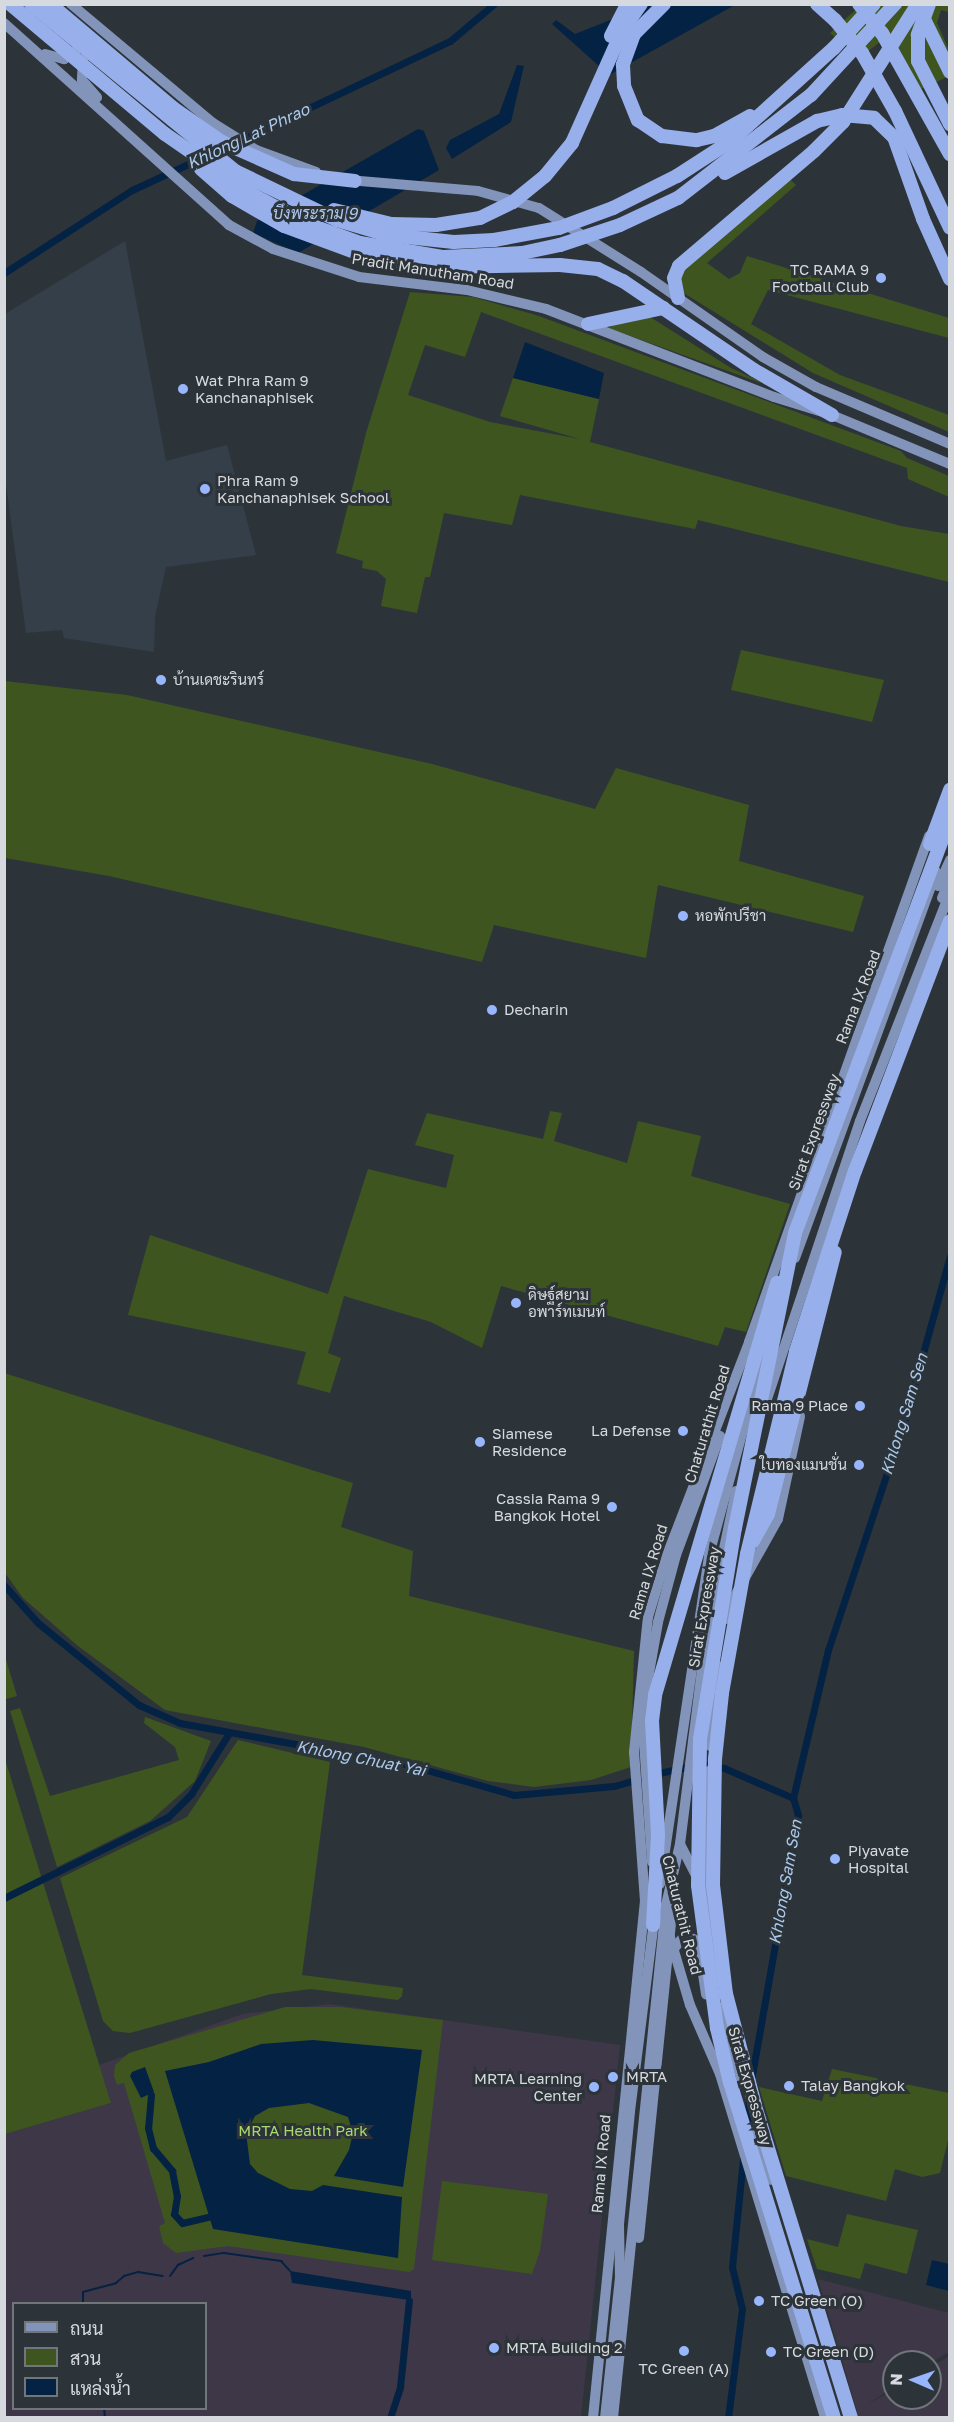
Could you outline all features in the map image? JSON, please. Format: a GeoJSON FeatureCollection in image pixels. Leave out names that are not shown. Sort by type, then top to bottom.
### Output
{"type":"FeatureCollection","features":[{"type":"Feature","properties":{"kind":"highway"},"geometry":{"type":"LineString","coordinates":[[10,4],[165,134],[232,196],[284,226],[334,247],[406,265],[523,267],[560,265],[598,268],[663,308],[754,370],[832,415]]}},
{"type":"Feature","properties":{"kind":"highway"},"geometry":{"type":"LineString","coordinates":[[31,4],[210,153],[278,195],[337,220],[388,235],[454,242],[527,235],[586,219],[677,176],[731,141],[834,48],[874,4]]}},
{"type":"Feature","properties":{"kind":"highway"},"geometry":{"type":"LineString","coordinates":[[50,4],[173,108],[222,142],[294,174],[355,181]]}},
{"type":"Feature","properties":{"kind":"highway"},"geometry":{"type":"LineString","coordinates":[[590,104],[603,53],[627,4]]}},
{"type":"Feature","properties":{"kind":"highway"},"geometry":{"type":"LineString","coordinates":[[278,195],[391,224],[436,225],[480,218],[513,202],[545,176],[572,143],[622,31],[641,4]]}},
{"type":"Feature","properties":{"kind":"highway"},"geometry":{"type":"LineString","coordinates":[[664,4],[634,34],[623,65],[624,86],[638,120],[662,136],[697,140],[714,136],[765,108]]}},
{"type":"Feature","properties":{"kind":"highway"},"geometry":{"type":"LineString","coordinates":[[817,4],[835,20],[862,53],[895,111],[950,228]]}},
{"type":"Feature","properties":{"kind":"highway"},"geometry":{"type":"LineString","coordinates":[[859,4],[882,33],[950,154]]}},
{"type":"Feature","properties":{"kind":"highway"},"geometry":{"type":"LineString","coordinates":[[678,198],[811,94],[895,4]]}},
{"type":"Feature","properties":{"kind":"highway"},"geometry":{"type":"LineString","coordinates":[[678,298],[674,279],[679,266],[814,151],[843,122],[865,90],[916,4],[931,28],[950,72]]}},
{"type":"Feature","properties":{"kind":"highway"},"geometry":{"type":"LineString","coordinates":[[929,4],[918,34],[918,61],[948,124]]}},
{"type":"Feature","properties":{"kind":"highway"},"geometry":{"type":"LineString","coordinates":[[165,134],[231,182],[308,224],[360,243],[414,254],[481,257],[560,245],[620,225],[678,198],[802,126],[829,117],[856,114],[874,118],[894,137],[922,219],[946,258],[950,279]]}},
{"type":"Feature","properties":{"kind":"highway"},"geometry":{"type":"LineString","coordinates":[[588,324],[663,308]]}},
{"type":"Feature","properties":{"kind":"highway"},"geometry":{"type":"LineString","coordinates":[[903,944],[914,890],[950,790]]}},
{"type":"Feature","properties":{"kind":"highway","name":"Sirat Expressway"},"geometry":{"type":"LineString","coordinates":[[834,2418],[730,2083],[717,2028],[701,1926],[696,1843],[707,1682],[795,1233],[950,818]]}},
{"type":"Feature","properties":{"kind":"highway","name":"Sirat Expressway"},"geometry":{"type":"LineString","coordinates":[[851,2418],[735,2033],[717,1942],[712,1825],[722,1693],[747,1554],[796,1351],[855,1171],[944,917]]}},
{"type":"Feature","properties":{"kind":"highway"},"geometry":{"type":"LineString","coordinates":[[715,1588],[756,1539],[768,1514],[855,1171]]}},
{"type":"Feature","properties":{"kind":"highway"},"geometry":{"type":"LineString","coordinates":[[653,1925],[658,1835],[654,1756],[655,1695],[758,1337],[795,1233]]}},
{"type":"Feature","properties":{"kind":"highway"},"geometry":{"type":"LineString","coordinates":[[728,1608],[738,1560]]}},
{"type":"Feature","properties":{"kind":"main road"},"geometry":{"type":"LineString","coordinates":[[20,37],[52,58],[64,59],[74,54],[82,42],[82,32],[65,4]]}},
{"type":"Feature","properties":{"kind":"main road"},"geometry":{"type":"LineString","coordinates":[[71,4],[213,123],[256,150],[297,166],[355,181],[478,192],[539,208],[678,298],[763,357],[816,387],[950,444]]}},
{"type":"Feature","properties":{"kind":"main road","name":"Pradit Manutham Road"},"geometry":{"type":"LineString","coordinates":[[4,23],[120,125],[206,206],[230,225],[299,259],[359,277],[506,297],[588,324],[774,397],[832,415],[950,464]]}},
{"type":"Feature","properties":{"kind":"main road"},"geometry":{"type":"LineString","coordinates":[[120,125],[82,80],[84,56],[93,47],[110,46],[152,72]]}},
{"type":"Feature","properties":{"kind":"main road"},"geometry":{"type":"LineString","coordinates":[[872,431],[877,427],[878,413]]}},
{"type":"Feature","properties":{"kind":"main road","name":"Rama IX Road"},"geometry":{"type":"LineString","coordinates":[[593,2418],[631,2022],[645,1901],[636,1805],[634,1752],[648,1617],[667,1555],[749,1342],[901,923],[950,780]]}},
{"type":"Feature","properties":{"kind":"main road","name":"Rama IX Road"},"geometry":{"type":"LineString","coordinates":[[613,2418],[666,1905],[680,1844],[690,1712],[709,1555],[743,1430],[795,1258],[926,907],[950,831]]}},
{"type":"Feature","properties":{"kind":"main road","name":"Rama IX Road"},"geometry":{"type":"LineString","coordinates":[[926,907],[950,860]]}},
{"type":"Feature","properties":{"kind":"main road","name":"Rama IX Road"},"geometry":{"type":"LineString","coordinates":[[944,917],[950,878]]}},
{"type":"Feature","properties":{"kind":"main road","name":"Rama IX Road"},"geometry":{"type":"LineString","coordinates":[[605,2418],[620,2278],[618,2224],[634,2065],[653,1925],[690,1712],[739,1481],[860,1121],[944,917],[950,892]]}},
{"type":"Feature","properties":{"kind":"main road"},"geometry":{"type":"LineString","coordinates":[[728,1608],[778,1519],[817,1344],[824,1291],[844,1222],[875,1128],[950,939]]}},
{"type":"Feature","properties":{"kind":"main road"},"geometry":{"type":"LineString","coordinates":[[759,1312],[795,1258]]}},
{"type":"Feature","properties":{"kind":"main road","name":"Chaturathit Road"},"geometry":{"type":"LineString","coordinates":[[749,1342],[701,1495],[676,1555],[658,1622],[648,1679],[644,1743],[653,1869],[690,2006],[720,2074],[825,2418]]}},
{"type":"Feature","properties":{"kind":"main road"},"geometry":{"type":"LineString","coordinates":[[743,1430],[751,1422],[756,1430]]}},
{"type":"Feature","properties":{"kind":"main road"},"geometry":{"type":"LineString","coordinates":[[702,1467],[729,1484]]}},
{"type":"Feature","properties":{"kind":"main road","name":"Chaturathit Road"},"geometry":{"type":"LineString","coordinates":[[728,1608],[708,1777],[707,1896],[710,1924],[730,2038],[780,2208],[846,2418]]}},
{"type":"Feature","properties":{"kind":"main road"},"geometry":{"type":"LineString","coordinates":[[645,1901],[658,1835]]}},
{"type":"Feature","properties":{"kind":"main road"},"geometry":{"type":"LineString","coordinates":[[680,1844],[707,1896]]}},
{"type":"Feature","properties":{"kind":"main road","name":"Rama IX Road"},"geometry":{"type":"LineString","coordinates":[[618,2418],[670,1955],[675,1869]]}},
{"type":"Feature","properties":{"kind":"main road"},"geometry":{"type":"LineString","coordinates":[[710,1924],[700,1932],[698,1941],[720,2074]]}},
{"type":"Feature","properties":{"kind":"main road"},"geometry":{"type":"LineString","coordinates":[[670,1955],[678,1940],[685,1935],[698,1941]]}},
{"type":"Feature","properties":{"kind":"main road"},"geometry":{"type":"LineString","coordinates":[[631,2022],[634,2065]]}},
{"type":"Feature","properties":{"kind":"main road"},"geometry":{"type":"LineString","coordinates":[[631,2094],[643,2102],[653,2098]]}},
{"type":"Feature","properties":{"kind":"main road"},"geometry":{"type":"LineString","coordinates":[[630,2111],[642,2105],[651,2113]]}},
{"type":"Feature","properties":{"kind":"main road"},"geometry":{"type":"LineString","coordinates":[[598,2367],[618,2224]]}},
{"type":"Feature","properties":{"kind":"shaded area"},"geometry":{"type":"Polygon","coordinates":[[[125,241],[166,461],[227,445],[256,555],[166,567],[155,616],[154,652],[64,638],[62,630],[26,633],[5,477],[5,314],[125,241]]]}},
{"type":"Feature","properties":{"kind":"shaded area"},"geometry":{"type":"Polygon","coordinates":[[[329,2004],[620,2045],[581,2417],[5,2418],[5,2134],[111,2103],[99,2065],[243,2014],[329,2004]]]}},
{"type":"Feature","properties":{"kind":"shaded area"},"geometry":{"type":"Polygon","coordinates":[[[818,2279],[949,2313],[949,2352],[942,2356],[942,2350],[882,2350],[882,2395],[866,2405],[882,2396],[882,2410],[942,2410],[942,2360],[949,2356],[949,2417],[845,2417],[857,2411],[818,2279]]]}},
{"type":"Feature","properties":{"kind":"green space"},"geometry":{"type":"Polygon","coordinates":[[[861,5],[949,5],[949,12],[941,10],[937,23],[949,50],[949,76],[919,90],[888,36],[859,58],[830,33],[861,5]]]}},
{"type":"Feature","properties":{"kind":"green space"},"geometry":{"type":"Polygon","coordinates":[[[789,178],[796,185],[707,263],[729,279],[740,273],[747,256],[949,318],[949,338],[768,290],[751,324],[840,375],[949,415],[949,432],[813,373],[682,292],[679,284],[684,266],[789,178]]]}},
{"type":"Feature","properties":{"kind":"green space"},"geometry":{"type":"Polygon","coordinates":[[[410,292],[473,297],[539,316],[901,451],[907,458],[949,476],[949,497],[908,479],[907,468],[481,312],[465,357],[425,345],[408,395],[490,422],[580,439],[500,416],[513,378],[599,399],[590,442],[901,526],[949,534],[949,582],[698,520],[695,529],[520,495],[512,525],[444,513],[430,577],[425,577],[417,613],[381,606],[386,579],[377,571],[362,568],[363,561],[336,553],[366,433],[410,292]]]}},
{"type":"Feature","properties":{"kind":"green space"},"geometry":{"type":"Polygon","coordinates":[[[631,316],[650,317],[731,368],[772,387],[608,328],[631,316]]]}},
{"type":"Feature","properties":{"kind":"green space"},"geometry":{"type":"Polygon","coordinates":[[[741,650],[884,680],[872,722],[731,690],[741,650]]]}},
{"type":"Feature","properties":{"kind":"green space"},"geometry":{"type":"Polygon","coordinates":[[[5,681],[127,695],[432,764],[595,809],[616,768],[749,805],[739,861],[864,896],[853,932],[658,885],[646,958],[494,925],[482,962],[109,876],[5,858],[5,681]]]}},
{"type":"Feature","properties":{"kind":"green space"},"geometry":{"type":"Polygon","coordinates":[[[550,1111],[562,1113],[554,1141],[627,1163],[638,1121],[701,1136],[691,1176],[790,1204],[746,1332],[725,1327],[718,1346],[501,1286],[482,1348],[431,1322],[344,1296],[328,1353],[341,1358],[330,1393],[297,1384],[306,1352],[128,1315],[150,1235],[328,1294],[368,1169],[446,1188],[454,1155],[415,1145],[427,1113],[543,1139],[550,1111]]]}},
{"type":"Feature","properties":{"kind":"green space"},"geometry":{"type":"Polygon","coordinates":[[[4,1373],[353,1483],[341,1527],[413,1551],[409,1596],[634,1651],[631,1767],[591,1780],[534,1787],[488,1781],[364,1747],[165,1710],[78,1646],[23,1598],[5,1573],[4,1373]]]}},
{"type":"Feature","properties":{"kind":"green space"},"geometry":{"type":"Polygon","coordinates":[[[4,1653],[17,1696],[6,1699],[4,1696],[4,1653]]]}},
{"type":"Feature","properties":{"kind":"green space"},"geometry":{"type":"Polygon","coordinates":[[[20,1708],[50,1796],[179,1760],[175,1747],[144,1723],[145,1717],[211,1741],[195,1781],[150,1821],[57,1867],[10,1711],[20,1708]]]}},
{"type":"Feature","properties":{"kind":"green space"},"geometry":{"type":"Polygon","coordinates":[[[238,1740],[330,1762],[302,1975],[403,1988],[402,1996],[398,2000],[311,1989],[271,1994],[130,2033],[113,2031],[103,2021],[60,1878],[187,1817],[238,1740]]]}},
{"type":"Feature","properties":{"kind":"green space"},"geometry":{"type":"Polygon","coordinates":[[[5,1759],[111,2103],[4,2134],[5,1759]]]}},
{"type":"Feature","properties":{"kind":"green space","name":"MRTA Health Park"},"geometry":{"type":"Polygon","coordinates":[[[285,2007],[341,2007],[443,2020],[414,2269],[409,2272],[228,2246],[176,2253],[163,2243],[159,2226],[165,2223],[124,2083],[117,2085],[114,2076],[115,2065],[129,2053],[285,2007]]]}},
{"type":"Feature","properties":{"kind":"green space"},"geometry":{"type":"Polygon","coordinates":[[[832,2069],[949,2093],[949,2136],[940,2173],[922,2177],[895,2169],[886,2201],[786,2176],[759,2087],[822,2101],[832,2069]]]}},
{"type":"Feature","properties":{"kind":"green space"},"geometry":{"type":"Polygon","coordinates":[[[442,2181],[548,2194],[540,2251],[532,2274],[432,2260],[442,2181]]]}},
{"type":"Feature","properties":{"kind":"green space"},"geometry":{"type":"Polygon","coordinates":[[[847,2214],[918,2230],[907,2274],[865,2263],[860,2279],[817,2269],[807,2239],[838,2247],[847,2214]]]}},
{"type":"Feature","properties":{"kind":"water"},"geometry":{"type":"Polygon","coordinates":[[[648,5],[735,5],[609,75],[552,24],[556,20],[575,34],[648,5]]]}},
{"type":"Feature","properties":{"kind":"water"},"geometry":{"type":"Polygon","coordinates":[[[517,65],[524,66],[511,122],[452,159],[446,148],[450,140],[499,114],[517,65]]]}},
{"type":"Feature","properties":{"kind":"water","name":"บึงพระราม 9"},"geometry":{"type":"Polygon","coordinates":[[[418,129],[424,131],[439,170],[298,253],[253,233],[257,221],[418,129]]]}},
{"type":"Feature","properties":{"kind":"water"},"geometry":{"type":"Polygon","coordinates":[[[525,342],[604,373],[599,399],[513,378],[525,342]]]}},
{"type":"Feature","properties":{"kind":"water"},"geometry":{"type":"Polygon","coordinates":[[[313,2040],[422,2050],[403,2187],[334,2176],[349,2150],[353,2133],[348,2117],[309,2103],[269,2108],[255,2116],[246,2133],[250,2164],[258,2173],[290,2189],[312,2191],[323,2185],[402,2197],[398,2258],[213,2229],[165,2071],[209,2062],[261,2044],[313,2040]]]}},
{"type":"Feature","properties":{"kind":"water"},"geometry":{"type":"Polygon","coordinates":[[[145,2067],[154,2092],[141,2098],[130,2076],[132,2072],[145,2067]]]}},
{"type":"Feature","properties":{"kind":"water"},"geometry":{"type":"Polygon","coordinates":[[[932,2260],[949,2264],[949,2291],[926,2285],[932,2260]]]}},
{"type":"Feature","properties":{"kind":"water"},"geometry":{"type":"Polygon","coordinates":[[[290,2271],[411,2291],[411,2297],[409,2300],[292,2283],[290,2271]]]}},
{"type":"Feature","properties":{"kind":"waterway","name":"Khlong Lat Phrao"},"geometry":{"type":"LineString","coordinates":[[239,141],[450,41],[494,4]]}},
{"type":"Feature","properties":{"kind":"waterway","name":"Khlong Lat Phrao"},"geometry":{"type":"LineString","coordinates":[[4,273],[132,190],[201,158]]}},
{"type":"Feature","properties":{"kind":"waterway","name":"Khlong Sam Sen"},"geometry":{"type":"LineString","coordinates":[[752,2075],[798,1815],[793,1798],[828,1650],[905,1418],[950,1256]]}},
{"type":"Feature","properties":{"kind":"waterway","name":"Khlong Chuat Yai"},"geometry":{"type":"LineString","coordinates":[[4,1585],[38,1623],[139,1705],[180,1723],[406,1764],[514,1795],[614,1786],[638,1779]]}},
{"type":"Feature","properties":{"kind":"waterway"},"geometry":{"type":"LineString","coordinates":[[4,1898],[168,1817],[191,1794],[229,1733]]}},
{"type":"Feature","properties":{"kind":"waterway","name":"Khlong Chuat Yai"},"geometry":{"type":"LineString","coordinates":[[654,1774],[701,1764],[724,1768],[793,1798]]}},
{"type":"Feature","properties":{"kind":"waterway"},"geometry":{"type":"LineString","coordinates":[[151,2095],[148,2128],[153,2148],[172,2171],[177,2196],[174,2214],[182,2223],[209,2217]]}},
{"type":"Feature","properties":{"kind":"waterway","name":"Khlong Sam Sen"},"geometry":{"type":"LineString","coordinates":[[747,2123],[749,2098]]}},
{"type":"Feature","properties":{"kind":"waterway","name":"Khlong Sam Sen"},"geometry":{"type":"LineString","coordinates":[[728,2418],[742,2309],[732,2267],[743,2158]]}},
{"type":"Feature","properties":{"kind":"waterway"},"geometry":{"type":"LineString","coordinates":[[204,2256],[224,2253],[281,2261],[290,2271]]}},
{"type":"Feature","properties":{"kind":"waterway"},"geometry":{"type":"LineString","coordinates":[[170,2276],[178,2265],[193,2258]]}},
{"type":"Feature","properties":{"kind":"waterway"},"geometry":{"type":"LineString","coordinates":[[83,2302],[83,2292],[116,2283],[124,2276],[138,2272],[163,2276]]}},
{"type":"Feature","properties":{"kind":"waterway"},"geometry":{"type":"LineString","coordinates":[[390,2418],[400,2387],[409,2300]]}},
{"type":"Feature","properties":{"kind":"waterway"},"geometry":{"type":"LineString","coordinates":[[104,2410],[105,2418]]}},
{"type":"Feature","properties":{"kind":"place","name":"TC RAMA 9 Football Club"},"geometry":{"type":"Point","coordinates":[881,278]}},
{"type":"Feature","properties":{"kind":"place","name":"Wat Phra Ram 9 Kanchanaphisek"},"geometry":{"type":"Point","coordinates":[183,389]}},
{"type":"Feature","properties":{"kind":"place","name":"Phra Ram 9 Kanchanaphisek School"},"geometry":{"type":"Point","coordinates":[205,489]}},
{"type":"Feature","properties":{"kind":"place","name":"บ้านเดชะรินทร์"},"geometry":{"type":"Point","coordinates":[161,680]}},
{"type":"Feature","properties":{"kind":"place","name":"หอพักปรีชา"},"geometry":{"type":"Point","coordinates":[683,916]}},
{"type":"Feature","properties":{"kind":"place","name":"Decharin"},"geometry":{"type":"Point","coordinates":[492,1010]}},
{"type":"Feature","properties":{"kind":"place","name":"ดิษฐ์สยาม อพาร์ทเมนท์"},"geometry":{"type":"Point","coordinates":[516,1303]}},
{"type":"Feature","properties":{"kind":"place","name":"Rama 9 Place"},"geometry":{"type":"Point","coordinates":[860,1406]}},
{"type":"Feature","properties":{"kind":"place","name":"La Defense"},"geometry":{"type":"Point","coordinates":[683,1431]}},
{"type":"Feature","properties":{"kind":"place","name":"Siamese Residence"},"geometry":{"type":"Point","coordinates":[480,1442]}},
{"type":"Feature","properties":{"kind":"place","name":"ใบทองแมนชั่น"},"geometry":{"type":"Point","coordinates":[859,1465]}},
{"type":"Feature","properties":{"kind":"place","name":"Cassia Rama 9 Bangkok Hotel"},"geometry":{"type":"Point","coordinates":[612,1507]}},
{"type":"Feature","properties":{"kind":"place","name":"Piyavate Hospital"},"geometry":{"type":"Point","coordinates":[835,1859]}},
{"type":"Feature","properties":{"kind":"place","name":"MRTA"},"geometry":{"type":"Point","coordinates":[613,2077]}},
{"type":"Feature","properties":{"kind":"place","name":"Talay Bangkok"},"geometry":{"type":"Point","coordinates":[789,2086]}},
{"type":"Feature","properties":{"kind":"place","name":"MRTA Learning Center"},"geometry":{"type":"Point","coordinates":[594,2087]}},
{"type":"Feature","properties":{"kind":"place","name":"TC Green (O)"},"geometry":{"type":"Point","coordinates":[759,2301]}},
{"type":"Feature","properties":{"kind":"place","name":"MRTA Building 2"},"geometry":{"type":"Point","coordinates":[494,2348]}},
{"type":"Feature","properties":{"kind":"place","name":"TC Green (A)"},"geometry":{"type":"Point","coordinates":[684,2351]}},
{"type":"Feature","properties":{"kind":"place","name":"TC Green (D)"},"geometry":{"type":"Point","coordinates":[771,2352]}}]}
